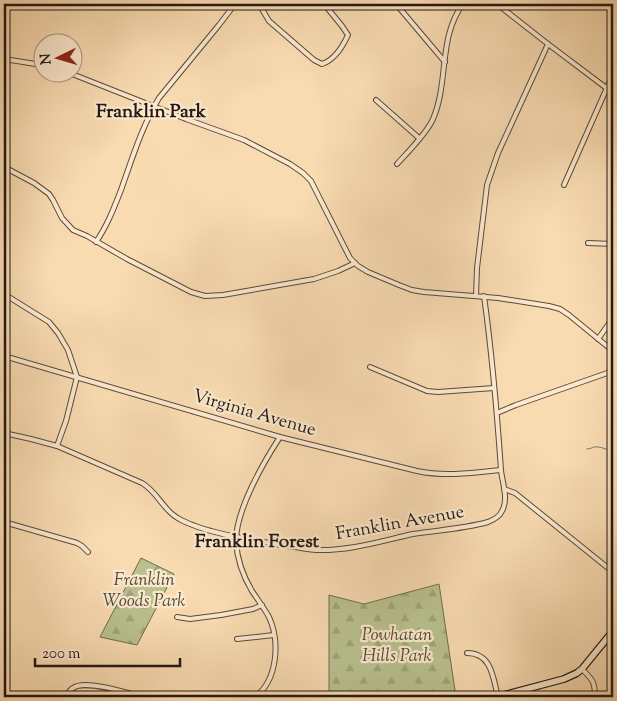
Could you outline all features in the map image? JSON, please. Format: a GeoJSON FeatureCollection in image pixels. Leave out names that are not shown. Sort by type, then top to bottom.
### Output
{"type":"FeatureCollection","features":[{"type":"Feature","properties":{"kind":"street"},"geometry":{"type":"LineString","coordinates":[[96,242],[105,230],[144,126],[154,106],[235,4]]}},
{"type":"Feature","properties":{"kind":"street"},"geometry":{"type":"LineString","coordinates":[[259,4],[269,21],[309,56],[322,64],[326,63],[337,53],[348,35],[324,4]]}},
{"type":"Feature","properties":{"kind":"street"},"geometry":{"type":"LineString","coordinates":[[396,4],[445,62]]}},
{"type":"Feature","properties":{"kind":"street"},"geometry":{"type":"LineString","coordinates":[[397,164],[433,120],[452,24],[463,4]]}},
{"type":"Feature","properties":{"kind":"street"},"geometry":{"type":"LineString","coordinates":[[497,4],[613,93]]}},
{"type":"Feature","properties":{"kind":"street"},"geometry":{"type":"LineString","coordinates":[[606,4],[613,10]]}},
{"type":"Feature","properties":{"kind":"street"},"geometry":{"type":"LineString","coordinates":[[476,296],[477,268],[487,184],[498,153],[548,44]]}},
{"type":"Feature","properties":{"kind":"street"},"geometry":{"type":"LineString","coordinates":[[4,59],[32,63]]}},
{"type":"Feature","properties":{"kind":"street"},"geometry":{"type":"LineString","coordinates":[[564,186],[613,74]]}},
{"type":"Feature","properties":{"kind":"street"},"geometry":{"type":"LineString","coordinates":[[82,78],[244,140],[290,164],[308,177],[350,258],[368,272],[412,290],[484,296],[560,309],[613,351]]}},
{"type":"Feature","properties":{"kind":"street"},"geometry":{"type":"LineString","coordinates":[[376,100],[419,138]]}},
{"type":"Feature","properties":{"kind":"street"},"geometry":{"type":"LineString","coordinates":[[4,168],[34,183],[51,197],[62,218],[74,231],[191,292],[205,296],[223,295],[304,281],[326,276],[355,263]]}},
{"type":"Feature","properties":{"kind":"street"},"geometry":{"type":"LineString","coordinates":[[588,242],[613,244]]}},
{"type":"Feature","properties":{"kind":"street"},"geometry":{"type":"LineString","coordinates":[[4,294],[37,314],[52,326],[63,340],[78,377],[57,446]]}},
{"type":"Feature","properties":{"kind":"street","name":"Franklin Avenue"},"geometry":{"type":"LineString","coordinates":[[4,433],[57,446],[142,483],[154,492],[174,515],[184,522],[236,538],[315,550],[336,550],[414,534],[488,522],[498,516],[503,509],[504,490],[484,296]]}},
{"type":"Feature","properties":{"kind":"street"},"geometry":{"type":"LineString","coordinates":[[598,339],[613,318]]}},
{"type":"Feature","properties":{"kind":"street","name":"Virginia Avenue"},"geometry":{"type":"LineString","coordinates":[[4,356],[280,437],[427,473],[463,474],[501,470]]}},
{"type":"Feature","properties":{"kind":"street"},"geometry":{"type":"LineString","coordinates":[[370,366],[427,391],[494,388]]}},
{"type":"Feature","properties":{"kind":"street"},"geometry":{"type":"LineString","coordinates":[[497,413],[613,371]]}},
{"type":"Feature","properties":{"kind":"street"},"geometry":{"type":"LineString","coordinates":[[255,697],[266,686],[272,672],[274,635],[268,616],[242,571],[237,553],[236,538],[237,528],[246,502],[280,437]]}},
{"type":"Feature","properties":{"kind":"street"},"geometry":{"type":"LineString","coordinates":[[504,490],[515,494],[613,572]]}},
{"type":"Feature","properties":{"kind":"street"},"geometry":{"type":"LineString","coordinates":[[4,522],[77,543],[88,552]]}},
{"type":"Feature","properties":{"kind":"street"},"geometry":{"type":"LineString","coordinates":[[177,617],[190,619],[220,615],[254,609],[262,605]]}},
{"type":"Feature","properties":{"kind":"street"},"geometry":{"type":"LineString","coordinates":[[467,653],[478,655],[487,662],[490,667],[497,697],[564,679],[577,673],[613,631]]}},
{"type":"Feature","properties":{"kind":"street"},"geometry":{"type":"LineString","coordinates":[[237,639],[274,635]]}},
{"type":"Feature","properties":{"kind":"street"},"geometry":{"type":"LineString","coordinates":[[582,669],[593,681],[595,697]]}},
{"type":"Feature","properties":{"kind":"street"},"geometry":{"type":"LineString","coordinates":[[66,697],[72,688],[83,685],[143,697]]}},
{"type":"Feature","properties":{"kind":"green space","name":"Franklin Woods Park"},"geometry":{"type":"Polygon","coordinates":[[[141,558],[174,574],[137,645],[100,637],[141,558]]]}},
{"type":"Feature","properties":{"kind":"green space","name":"Powhatan Hills Park"},"geometry":{"type":"Polygon","coordinates":[[[439,584],[456,697],[329,697],[329,595],[364,604],[439,584]]]}},
{"type":"Feature","properties":{"kind":"waterway"},"geometry":{"type":"LineString","coordinates":[[587,449],[599,447],[613,452]]}},
{"type":"Feature","properties":{"kind":"district","name":"Franklin Park"},"geometry":{"type":"Point","coordinates":[151,112]}},
{"type":"Feature","properties":{"kind":"district","name":"Franklin Forest"},"geometry":{"type":"Point","coordinates":[257,542]}}]}
